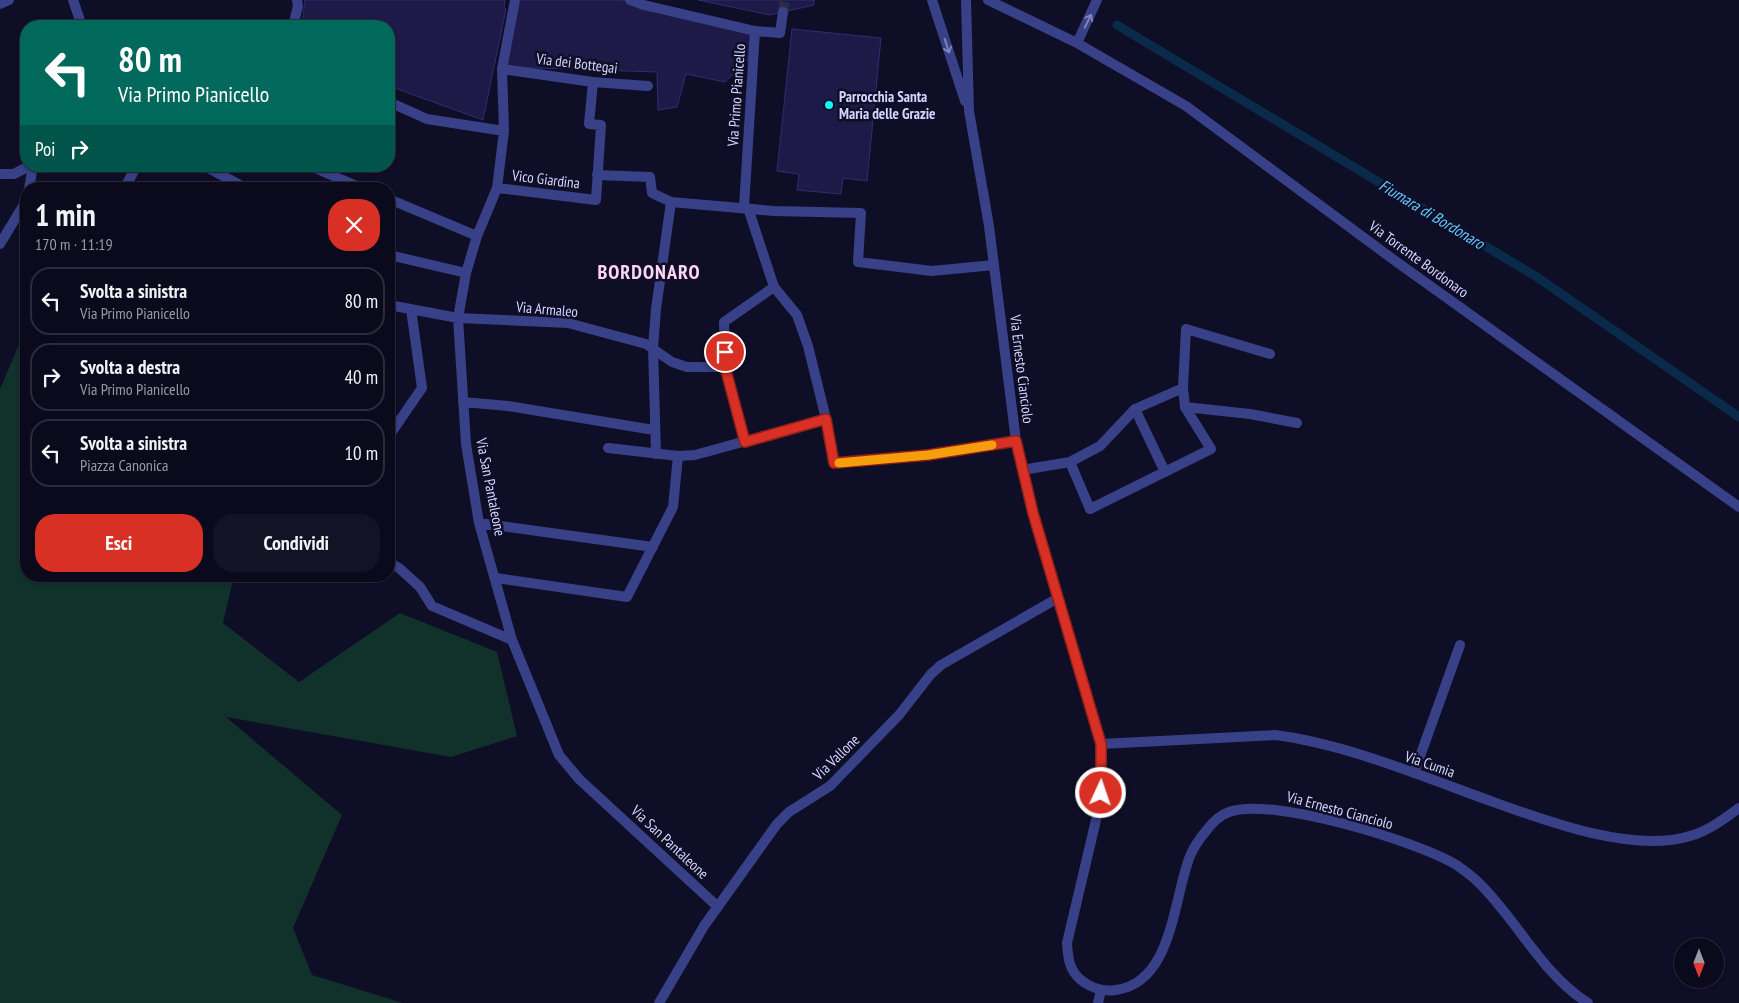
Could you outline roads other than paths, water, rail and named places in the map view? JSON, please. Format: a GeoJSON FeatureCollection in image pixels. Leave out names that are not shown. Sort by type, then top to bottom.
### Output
{"type":"FeatureCollection","features":[{"type":"Feature","properties":{"kind":"street"},"geometry":{"type":"LineString","coordinates":[[0,4],[9,0]]}},
{"type":"Feature","properties":{"kind":"street"},"geometry":{"type":"LineString","coordinates":[[73,0],[80,20]]}},
{"type":"Feature","properties":{"kind":"street"},"geometry":{"type":"LineString","coordinates":[[294,20],[298,6],[296,0]]}},
{"type":"Feature","properties":{"kind":"street","name":"Via San Pantaleone"},"geometry":{"type":"LineString","coordinates":[[515,0],[502,69],[504,131],[497,188],[477,236],[466,273],[458,318],[466,444],[479,523],[512,640],[558,755],[579,779],[718,906]]}},
{"type":"Feature","properties":{"kind":"street"},"geometry":{"type":"LineString","coordinates":[[630,0],[755,31]]}},
{"type":"Feature","properties":{"kind":"street"},"geometry":{"type":"LineString","coordinates":[[932,0],[969,112]]}},
{"type":"Feature","properties":{"kind":"street"},"geometry":{"type":"LineString","coordinates":[[966,0],[969,112]]}},
{"type":"Feature","properties":{"kind":"street","name":"Via Torrente Bordonaro"},"geometry":{"type":"LineString","coordinates":[[988,0],[1077,43],[1186,106],[1394,260],[1739,507]]}},
{"type":"Feature","properties":{"kind":"street"},"geometry":{"type":"LineString","coordinates":[[1077,43],[1097,0]]}},
{"type":"Feature","properties":{"kind":"street","name":"Via Primo Pianicello"},"geometry":{"type":"LineString","coordinates":[[783,12],[780,33],[755,31],[746,207],[774,287],[797,316],[808,346],[826,419],[834,463],[928,455],[1016,441]]}},
{"type":"Feature","properties":{"kind":"street","name":"Via dei Bottegai"},"geometry":{"type":"LineString","coordinates":[[502,69],[593,82],[648,86]]}},
{"type":"Feature","properties":{"kind":"street"},"geometry":{"type":"LineString","coordinates":[[593,82],[590,124],[601,125],[597,175],[650,177],[652,193],[671,202],[746,207],[774,211],[861,213],[858,262],[932,271],[994,265]]}},
{"type":"Feature","properties":{"kind":"street"},"geometry":{"type":"LineString","coordinates":[[395,105],[427,119],[504,131]]}},
{"type":"Feature","properties":{"kind":"street","name":"Via Ernesto Cianciolo"},"geometry":{"type":"LineString","coordinates":[[969,112],[994,265],[1016,441],[1022,470],[1101,744],[1102,782],[1100,803],[1067,943],[1068,960],[1076,976],[1088,986],[1112,991],[1126,989],[1141,980],[1152,969],[1162,954],[1190,855],[1213,823],[1229,812],[1248,808],[1269,808],[1330,820],[1395,840],[1458,866],[1479,883],[1562,982],[1588,1003]]}},
{"type":"Feature","properties":{"kind":"street"},"geometry":{"type":"LineString","coordinates":[[0,174],[14,174],[20,171]]}},
{"type":"Feature","properties":{"kind":"street"},"geometry":{"type":"LineString","coordinates":[[216,172],[234,182]]}},
{"type":"Feature","properties":{"kind":"street"},"geometry":{"type":"LineString","coordinates":[[324,172],[348,182]]}},
{"type":"Feature","properties":{"kind":"street","name":"Vico Giardina"},"geometry":{"type":"LineString","coordinates":[[497,188],[596,200],[597,175]]}},
{"type":"Feature","properties":{"kind":"street"},"geometry":{"type":"LineString","coordinates":[[395,202],[477,236]]}},
{"type":"Feature","properties":{"kind":"street"},"geometry":{"type":"LineString","coordinates":[[656,454],[653,348],[656,309],[671,202]]}},
{"type":"Feature","properties":{"kind":"street"},"geometry":{"type":"LineString","coordinates":[[0,244],[20,211]]}},
{"type":"Feature","properties":{"kind":"street"},"geometry":{"type":"LineString","coordinates":[[395,256],[466,273]]}},
{"type":"Feature","properties":{"kind":"street"},"geometry":{"type":"LineString","coordinates":[[745,442],[725,367],[724,322],[774,287]]}},
{"type":"Feature","properties":{"kind":"street","name":"Via Armaleo"},"geometry":{"type":"LineString","coordinates":[[395,306],[458,318],[568,323],[653,348],[672,362],[687,367],[725,367]]}},
{"type":"Feature","properties":{"kind":"street"},"geometry":{"type":"LineString","coordinates":[[395,427],[422,388],[411,309]]}},
{"type":"Feature","properties":{"kind":"street"},"geometry":{"type":"LineString","coordinates":[[1070,462],[1090,509],[1211,449],[1185,407],[1182,388],[1186,329],[1270,354]]}},
{"type":"Feature","properties":{"kind":"street"},"geometry":{"type":"LineString","coordinates":[[1022,470],[1070,462],[1100,446],[1135,409],[1182,388]]}},
{"type":"Feature","properties":{"kind":"street"},"geometry":{"type":"LineString","coordinates":[[463,402],[508,406],[654,430]]}},
{"type":"Feature","properties":{"kind":"street"},"geometry":{"type":"LineString","coordinates":[[1185,407],[1250,414],[1297,423]]}},
{"type":"Feature","properties":{"kind":"street"},"geometry":{"type":"LineString","coordinates":[[1135,409],[1165,472]]}},
{"type":"Feature","properties":{"kind":"street"},"geometry":{"type":"LineString","coordinates":[[608,448],[678,456],[695,455],[826,419]]}},
{"type":"Feature","properties":{"kind":"street"},"geometry":{"type":"LineString","coordinates":[[496,578],[627,597],[673,507],[678,456]]}},
{"type":"Feature","properties":{"kind":"street"},"geometry":{"type":"LineString","coordinates":[[479,523],[653,547]]}},
{"type":"Feature","properties":{"kind":"street"},"geometry":{"type":"LineString","coordinates":[[395,566],[420,586],[432,606],[512,640]]}},
{"type":"Feature","properties":{"kind":"street","name":"Via Vallone"},"geometry":{"type":"LineString","coordinates":[[659,1003],[704,926],[777,824],[789,812],[830,786],[899,715],[931,674],[941,665],[1058,598]]}},
{"type":"Feature","properties":{"kind":"street"},"geometry":{"type":"LineString","coordinates":[[1414,773],[1460,644]]}},
{"type":"Feature","properties":{"kind":"street","name":"Via Cumia"},"geometry":{"type":"LineString","coordinates":[[1101,744],[1275,735],[1300,738],[1414,773],[1553,823],[1617,838],[1670,840],[1690,836],[1711,827],[1739,808]]}},
{"type":"Feature","properties":{"kind":"street"},"geometry":{"type":"LineString","coordinates":[[1098,1003],[1101,990]]}},
{"type":"Feature","properties":{"kind":"waterway","name":"Fiumara di Bordonaro"},"geometry":{"type":"LineString","coordinates":[[1117,25],[1537,277],[1739,417]]}},
{"type":"Feature","properties":{"kind":"tunnel"},"geometry":{"type":"LineString","coordinates":[[783,12],[785,0]]}},
{"type":"Feature","properties":{"kind":"place","name":"Parrocchia Santa Maria delle Grazie"},"geometry":{"type":"Point","coordinates":[829,105]}},
{"type":"Feature","properties":{"kind":"district","name":"BORDONARO"},"geometry":{"type":"Point","coordinates":[649,272]}}]}
